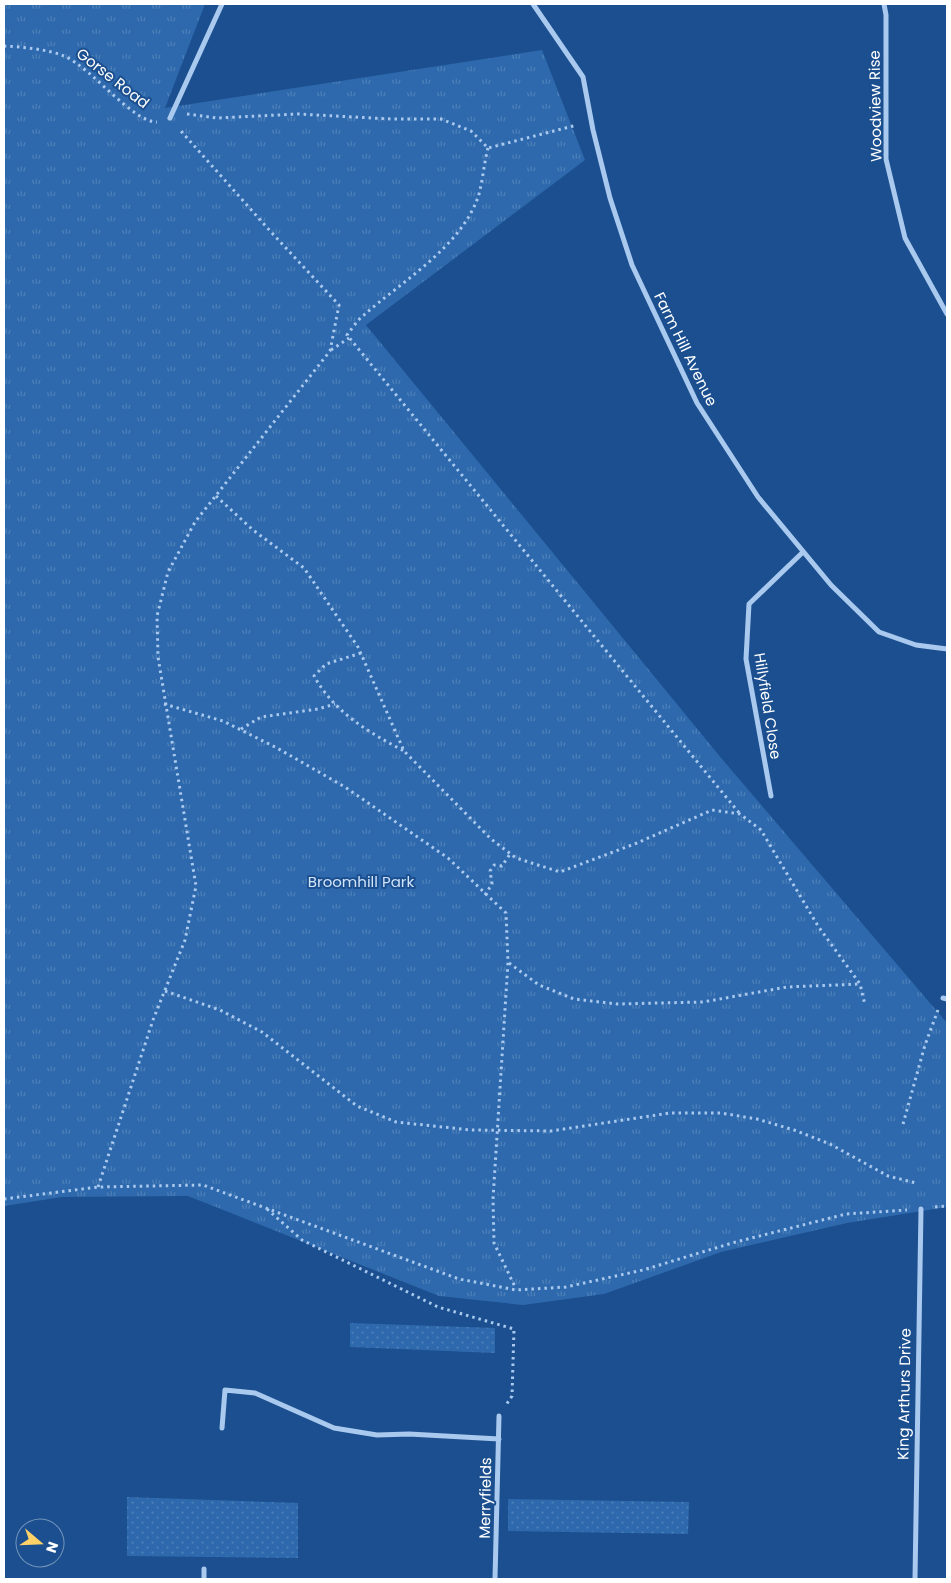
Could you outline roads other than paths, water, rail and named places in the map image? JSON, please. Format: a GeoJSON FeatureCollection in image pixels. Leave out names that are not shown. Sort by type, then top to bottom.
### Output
{"type":"FeatureCollection","features":[{"type":"Feature","properties":{"kind":"street"},"geometry":{"type":"LineString","coordinates":[[170,118],[222,4]]}},
{"type":"Feature","properties":{"kind":"street","name":"Farm Hill Avenue"},"geometry":{"type":"LineString","coordinates":[[533,4],[583,77],[610,198],[632,265],[697,403],[758,497],[831,585],[879,632],[916,645],[947,649]]}},
{"type":"Feature","properties":{"kind":"street","name":"Woodview Rise"},"geometry":{"type":"LineString","coordinates":[[884,4],[886,15],[886,160],[904,238],[947,314]]}},
{"type":"Feature","properties":{"kind":"street","name":"Hillyfield Close"},"geometry":{"type":"LineString","coordinates":[[771,796],[746,658],[749,604],[803,552]]}},
{"type":"Feature","properties":{"kind":"street","name":"King Arthurs Drive"},"geometry":{"type":"LineString","coordinates":[[915,1579],[921,1209]]}},
{"type":"Feature","properties":{"kind":"street"},"geometry":{"type":"LineString","coordinates":[[222,1428],[224,1390],[255,1393],[334,1428],[377,1435],[499,1439]]}},
{"type":"Feature","properties":{"kind":"street","name":"Merryfields"},"geometry":{"type":"LineString","coordinates":[[495,1579],[499,1416]]}},
{"type":"Feature","properties":{"kind":"street"},"geometry":{"type":"LineString","coordinates":[[204,1569],[204,1579]]}},
{"type":"Feature","properties":{"kind":"park label","name":"Broomhill Park"},"geometry":{"type":"Point","coordinates":[361,881]}}]}
